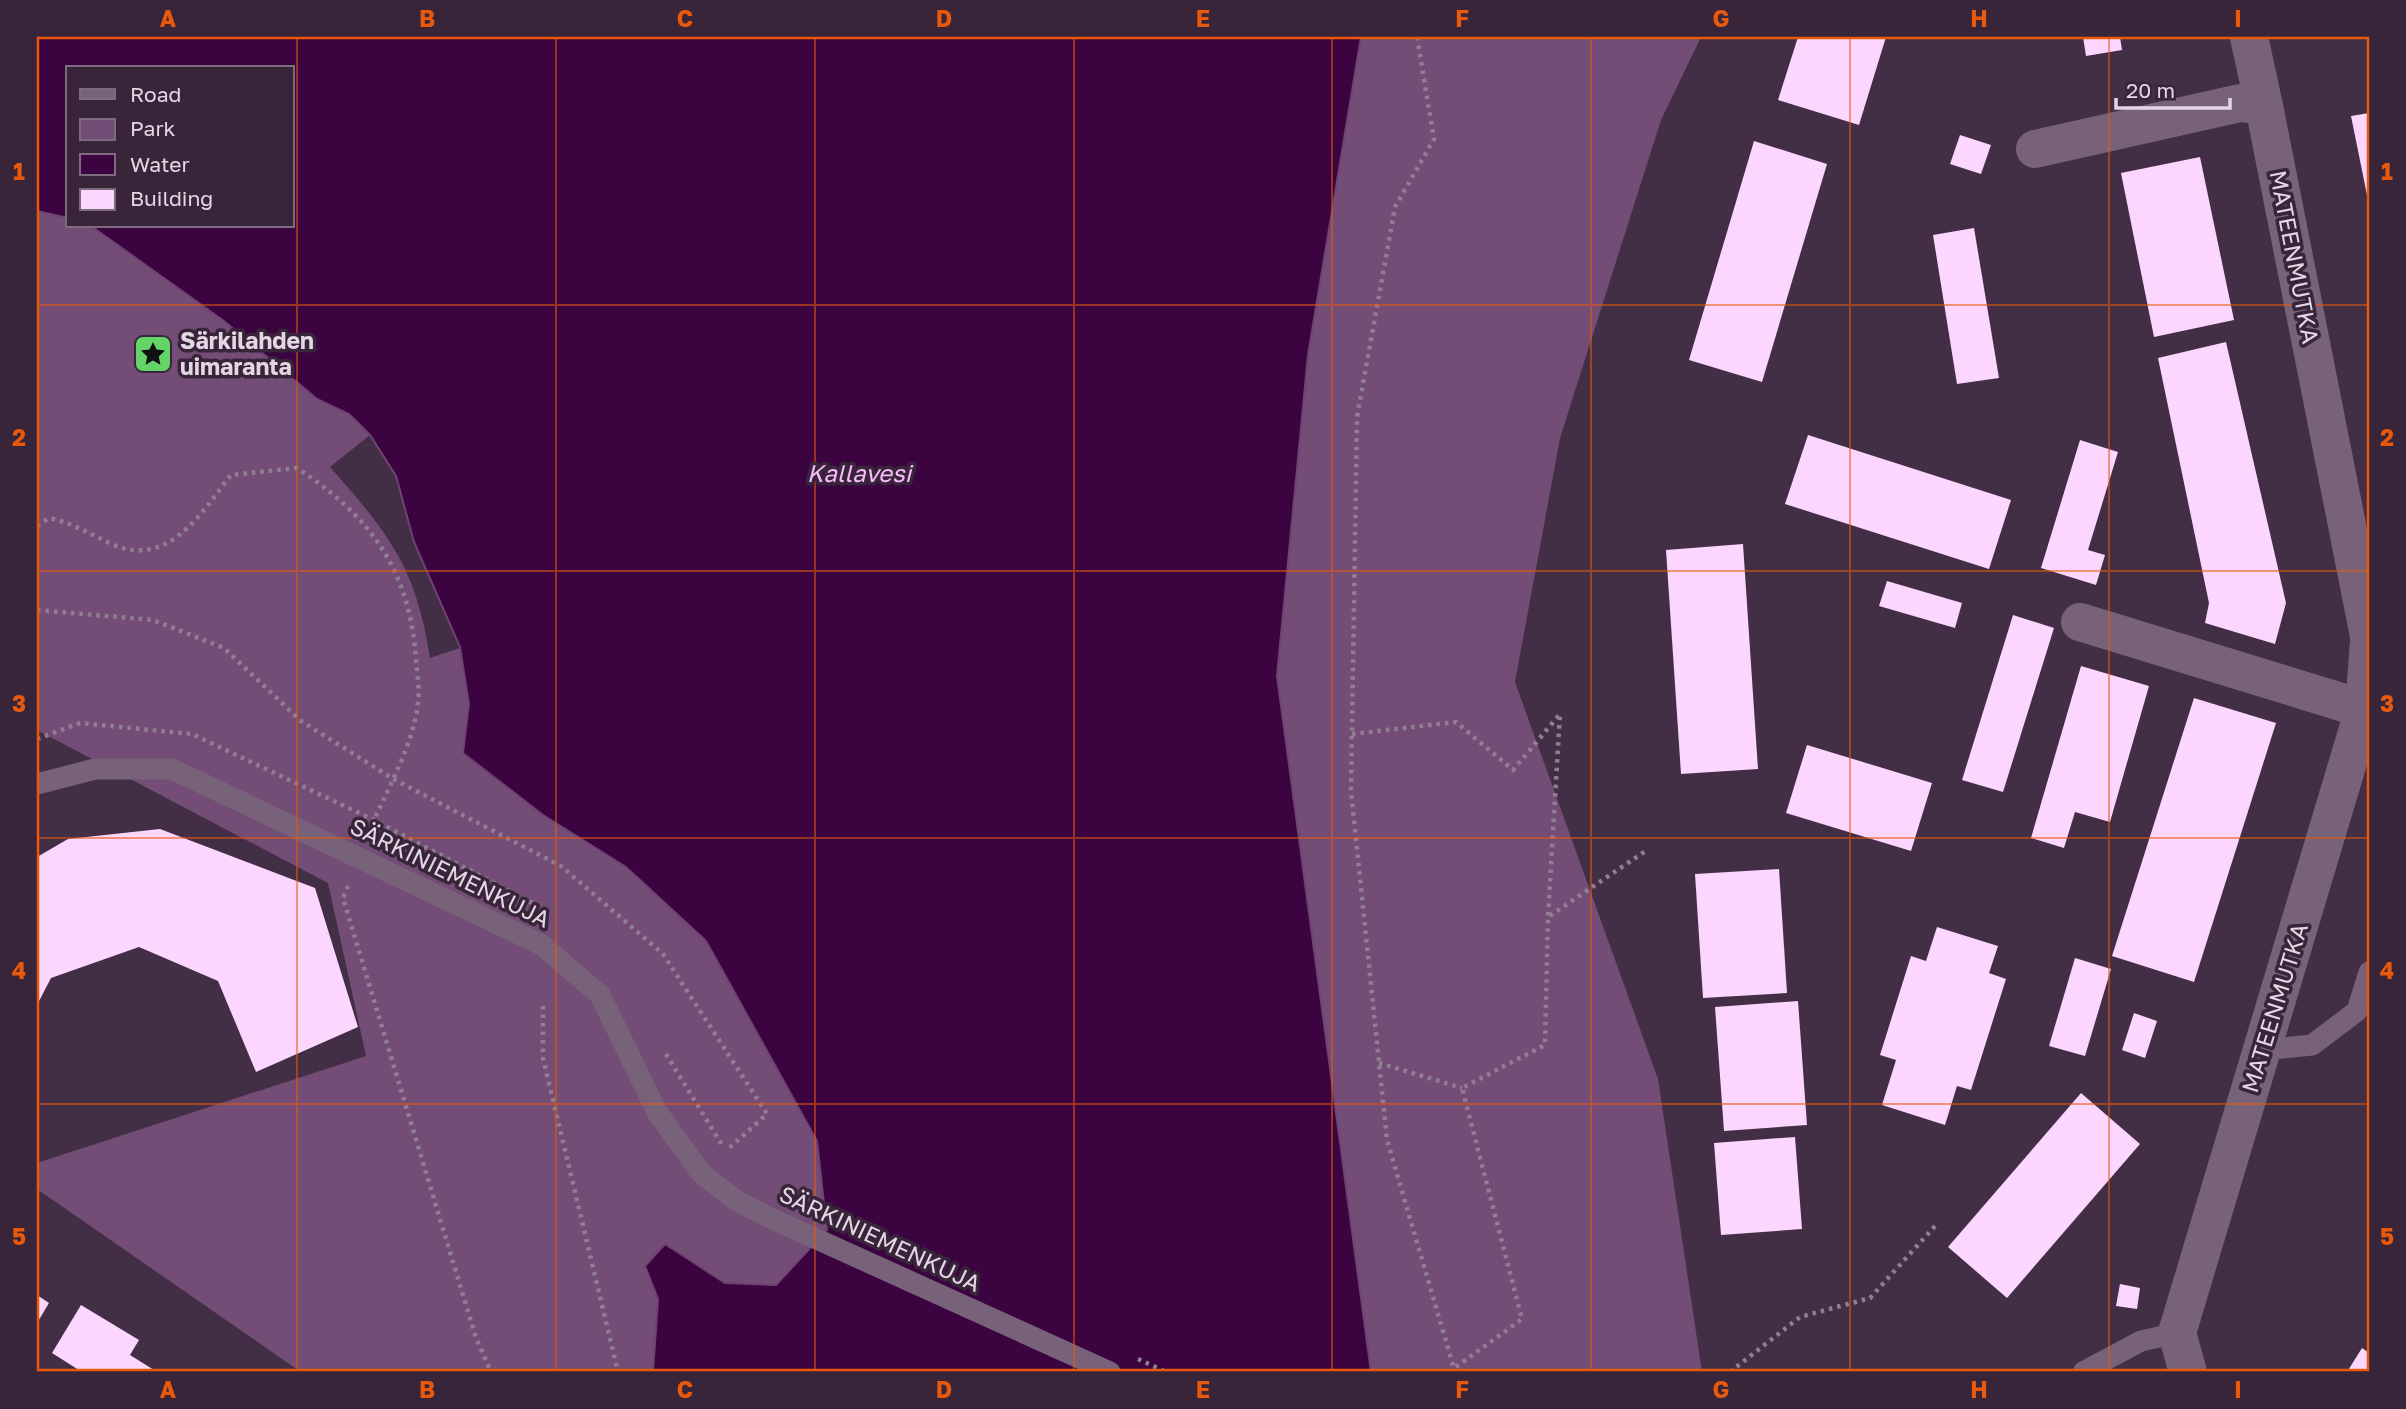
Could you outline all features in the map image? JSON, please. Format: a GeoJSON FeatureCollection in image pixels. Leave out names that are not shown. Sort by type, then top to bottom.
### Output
{"type":"FeatureCollection","features":[{"type":"Feature","properties":{"kind":"street","name":"MATEENMUTKA"},"geometry":{"type":"LineString","coordinates":[[2177,1333],[2364,709],[2369,638],[2249,37]]}},
{"type":"Feature","properties":{"kind":"street"},"geometry":{"type":"LineString","coordinates":[[2035,149],[2240,103],[2264,106]]}},
{"type":"Feature","properties":{"kind":"street"},"geometry":{"type":"LineString","coordinates":[[2080,622],[2364,709]]}},
{"type":"Feature","properties":{"kind":"street"},"geometry":{"type":"LineString","coordinates":[[2177,1333],[2189,1372]]}},
{"type":"Feature","properties":{"kind":"lane","name":"SÄRKINIEMENKUJA"},"geometry":{"type":"LineString","coordinates":[[37,784],[95,769],[172,769],[542,945],[600,995],[657,1112],[701,1174],[734,1199],[1110,1372]]}},
{"type":"Feature","properties":{"kind":"lane"},"geometry":{"type":"LineString","coordinates":[[2263,1050],[2312,1045],[2357,1011],[2369,972]]}},
{"type":"Feature","properties":{"kind":"lane"},"geometry":{"type":"LineString","coordinates":[[2083,1372],[2141,1341],[2177,1333]]}},
{"type":"Feature","properties":{"kind":"path"},"geometry":{"type":"LineString","coordinates":[[1417,37],[1434,139],[1395,207],[1357,417],[1351,791],[1387,1140],[1455,1369],[1522,1320],[1462,1088]]}},
{"type":"Feature","properties":{"kind":"path"},"geometry":{"type":"LineString","coordinates":[[37,526],[49,518],[73,523],[116,546],[153,551],[187,531],[231,475],[297,468],[320,483],[363,524],[400,578],[413,621],[419,703],[395,780],[358,858],[343,898],[476,1338],[491,1372]]}},
{"type":"Feature","properties":{"kind":"path"},"geometry":{"type":"LineString","coordinates":[[37,610],[153,620],[224,648],[301,721],[395,780],[561,866],[663,954],[767,1114],[726,1151]]}},
{"type":"Feature","properties":{"kind":"path"},"geometry":{"type":"LineString","coordinates":[[1352,734],[1456,722],[1513,770],[1560,714],[1548,917],[1545,1045],[1462,1088],[1379,1063]]}},
{"type":"Feature","properties":{"kind":"path"},"geometry":{"type":"LineString","coordinates":[[1548,917],[1647,850]]}},
{"type":"Feature","properties":{"kind":"path"},"geometry":{"type":"LineString","coordinates":[[543,1006],[543,1058],[618,1372]]}},
{"type":"Feature","properties":{"kind":"path"},"geometry":{"type":"LineString","coordinates":[[1730,1372],[1800,1317],[1870,1298],[1936,1225]]}},
{"type":"Feature","properties":{"kind":"green space"},"geometry":{"type":"Polygon","coordinates":[[[1361,37],[1701,37],[1661,120],[1560,438],[1515,682],[1658,1079],[1702,1372],[1371,1372],[1277,676],[1308,355],[1361,37]]]}},
{"type":"Feature","properties":{"kind":"green space"},"geometry":{"type":"Polygon","coordinates":[[[37,211],[66,218],[66,228],[94,228],[224,321],[317,399],[349,414],[370,435],[330,467],[369,512],[408,575],[417,599],[430,658],[460,648],[469,704],[463,753],[543,815],[626,867],[706,941],[817,1141],[827,1230],[776,1285],[725,1283],[665,1244],[645,1266],[658,1299],[653,1372],[301,1372],[37,1189],[37,1163],[366,1056],[328,883],[37,730],[37,211]]]}},
{"type":"Feature","properties":{"kind":"water","name":"Kallavesi"},"geometry":{"type":"Polygon","coordinates":[[[37,37],[1361,37],[1308,355],[1277,676],[1371,1372],[653,1372],[658,1299],[645,1266],[665,1244],[725,1283],[776,1285],[827,1230],[817,1141],[706,941],[626,867],[543,815],[463,753],[469,704],[460,647],[414,542],[396,476],[370,435],[349,414],[317,399],[224,321],[94,228],[294,228],[294,66],[66,66],[66,218],[37,211],[37,37]]]}},
{"type":"Feature","properties":{"kind":"building"},"geometry":{"type":"Polygon","coordinates":[[[1798,37],[1886,37],[1859,125],[1778,100],[1798,37]]]}},
{"type":"Feature","properties":{"kind":"building"},"geometry":{"type":"Polygon","coordinates":[[[2083,37],[2120,37],[2122,50],[2086,56],[2083,37]]]}},
{"type":"Feature","properties":{"kind":"building"},"geometry":{"type":"Polygon","coordinates":[[[2369,113],[2369,200],[2368,200],[2351,116],[2369,113]]]}},
{"type":"Feature","properties":{"kind":"building"},"geometry":{"type":"Polygon","coordinates":[[[1960,135],[1991,145],[1981,174],[1950,164],[1960,135]]]}},
{"type":"Feature","properties":{"kind":"building"},"geometry":{"type":"Polygon","coordinates":[[[1754,141],[1827,164],[1762,382],[1689,360],[1754,141]]]}},
{"type":"Feature","properties":{"kind":"building"},"geometry":{"type":"Polygon","coordinates":[[[2200,157],[2234,320],[2154,337],[2121,173],[2200,157]]]}},
{"type":"Feature","properties":{"kind":"building"},"geometry":{"type":"Polygon","coordinates":[[[1974,228],[1999,378],[1957,384],[1933,235],[1974,228]]]}},
{"type":"Feature","properties":{"kind":"building"},"geometry":{"type":"Polygon","coordinates":[[[2226,342],[2286,603],[2275,644],[2205,623],[2209,603],[2158,358],[2226,342]]]}},
{"type":"Feature","properties":{"kind":"building"},"geometry":{"type":"Polygon","coordinates":[[[1808,435],[2011,500],[1989,569],[1785,504],[1808,435]]]}},
{"type":"Feature","properties":{"kind":"building"},"geometry":{"type":"Polygon","coordinates":[[[2080,440],[2118,452],[2088,550],[2105,555],[2096,585],[2041,568],[2080,440]]]}},
{"type":"Feature","properties":{"kind":"building"},"geometry":{"type":"Polygon","coordinates":[[[1743,544],[1758,769],[1681,774],[1666,550],[1743,544]]]}},
{"type":"Feature","properties":{"kind":"building"},"geometry":{"type":"Polygon","coordinates":[[[1887,581],[1962,603],[1955,628],[1879,606],[1887,581]]]}},
{"type":"Feature","properties":{"kind":"building"},"geometry":{"type":"Polygon","coordinates":[[[2013,615],[2054,628],[2003,792],[1962,780],[2013,615]]]}},
{"type":"Feature","properties":{"kind":"building"},"geometry":{"type":"Polygon","coordinates":[[[2081,666],[2149,686],[2110,822],[2075,812],[2064,848],[2031,838],[2081,666]]]}},
{"type":"Feature","properties":{"kind":"building"},"geometry":{"type":"Polygon","coordinates":[[[2194,698],[2276,723],[2194,982],[2112,956],[2194,698]]]}},
{"type":"Feature","properties":{"kind":"building"},"geometry":{"type":"Polygon","coordinates":[[[1807,745],[1932,783],[1911,851],[1786,813],[1807,745]]]}},
{"type":"Feature","properties":{"kind":"building"},"geometry":{"type":"Polygon","coordinates":[[[160,829],[315,888],[358,1027],[256,1072],[218,981],[139,947],[51,978],[37,1005],[37,857],[68,839],[160,829]]]}},
{"type":"Feature","properties":{"kind":"building"},"geometry":{"type":"Polygon","coordinates":[[[1779,869],[1787,993],[1703,998],[1695,874],[1779,869]]]}},
{"type":"Feature","properties":{"kind":"building"},"geometry":{"type":"Polygon","coordinates":[[[1937,927],[1998,946],[1989,973],[2006,979],[1971,1090],[1957,1086],[1945,1125],[1882,1105],[1896,1060],[1880,1055],[1911,956],[1926,961],[1937,927]]]}},
{"type":"Feature","properties":{"kind":"building"},"geometry":{"type":"Polygon","coordinates":[[[2075,958],[2111,969],[2085,1056],[2049,1046],[2075,958]]]}},
{"type":"Feature","properties":{"kind":"building"},"geometry":{"type":"Polygon","coordinates":[[[1798,1001],[1807,1125],[1724,1131],[1715,1007],[1798,1001]]]}},
{"type":"Feature","properties":{"kind":"building"},"geometry":{"type":"Polygon","coordinates":[[[2134,1013],[2157,1021],[2145,1058],[2122,1050],[2134,1013]]]}},
{"type":"Feature","properties":{"kind":"building"},"geometry":{"type":"Polygon","coordinates":[[[2081,1093],[2140,1144],[2007,1298],[1948,1247],[2081,1093]]]}},
{"type":"Feature","properties":{"kind":"building"},"geometry":{"type":"Polygon","coordinates":[[[1795,1137],[1802,1229],[1721,1235],[1714,1143],[1795,1137]]]}},
{"type":"Feature","properties":{"kind":"building"},"geometry":{"type":"Polygon","coordinates":[[[2120,1284],[2140,1288],[2137,1309],[2116,1306],[2120,1284]]]}},
{"type":"Feature","properties":{"kind":"building"},"geometry":{"type":"Polygon","coordinates":[[[37,1295],[49,1303],[37,1323],[37,1295]]]}},
{"type":"Feature","properties":{"kind":"building"},"geometry":{"type":"Polygon","coordinates":[[[81,1305],[139,1340],[130,1355],[154,1370],[153,1372],[82,1372],[52,1353],[81,1305]]]}},
{"type":"Feature","properties":{"kind":"building"},"geometry":{"type":"Polygon","coordinates":[[[2362,1348],[2369,1353],[2369,1372],[2347,1372],[2362,1348]]]}},
{"type":"Feature","properties":{"kind":"place","name":"Särkilahden uimaranta"},"geometry":{"type":"Point","coordinates":[153,354]}}]}
